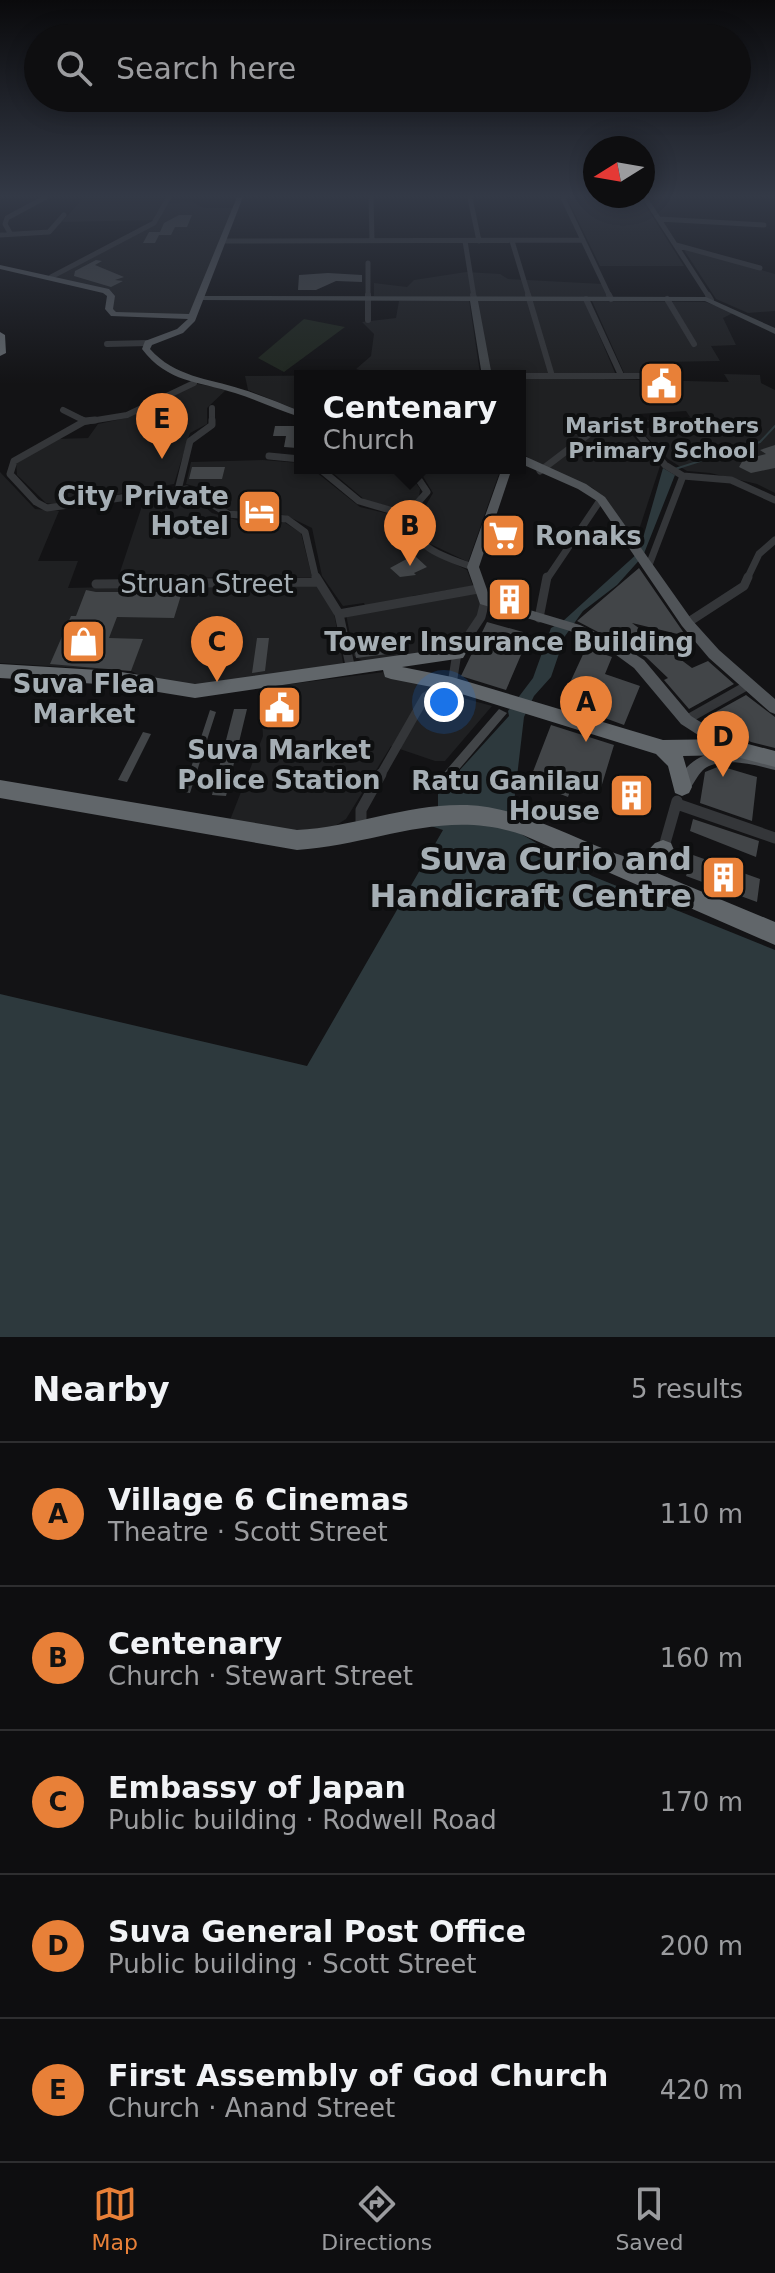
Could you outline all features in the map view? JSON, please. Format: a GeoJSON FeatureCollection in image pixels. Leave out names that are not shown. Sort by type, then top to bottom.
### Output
{"type":"FeatureCollection","features":[{"type":"Feature","properties":{"kind":"highway"},"geometry":{"type":"LineString","coordinates":[[0,335],[0,353]]}},
{"type":"Feature","properties":{"kind":"highway"},"geometry":{"type":"LineString","coordinates":[[0,671],[115,678],[195,691],[457,653]]}},
{"type":"Feature","properties":{"kind":"highway"},"geometry":{"type":"LineString","coordinates":[[351,670],[403,673],[451,684],[663,748],[729,747],[775,761]]}},
{"type":"Feature","properties":{"kind":"highway"},"geometry":{"type":"LineString","coordinates":[[663,748],[677,763],[679,795]]}},
{"type":"Feature","properties":{"kind":"highway"},"geometry":{"type":"LineString","coordinates":[[0,789],[297,840],[322,838],[367,823],[428,815],[468,814],[515,823],[775,934]]}},
{"type":"Feature","properties":{"kind":"highway"},"geometry":{"type":"LineString","coordinates":[[607,862],[641,868],[651,864],[663,850]]}},
{"type":"Feature","properties":{"kind":"highway"},"geometry":{"type":"LineString","coordinates":[[663,850],[665,874],[680,896]]}},
{"type":"Feature","properties":{"kind":"main road"},"geometry":{"type":"LineString","coordinates":[[216,259],[192,317],[180,331],[148,343],[146,349],[170,373],[191,382],[231,389],[294,412]]}},
{"type":"Feature","properties":{"kind":"main road"},"geometry":{"type":"LineString","coordinates":[[0,267],[106,291],[111,296],[109,309],[114,314],[192,317]]}},
{"type":"Feature","properties":{"kind":"main road"},"geometry":{"type":"LineString","coordinates":[[202,298],[711,300],[775,331]]}},
{"type":"Feature","properties":{"kind":"main road"},"geometry":{"type":"LineString","coordinates":[[474,298],[487,370]]}},
{"type":"Feature","properties":{"kind":"main road"},"geometry":{"type":"LineString","coordinates":[[170,373],[173,391]]}},
{"type":"Feature","properties":{"kind":"main road"},"geometry":{"type":"LineString","coordinates":[[526,461],[540,471],[591,491],[601,499],[684,617],[714,654],[775,708]]}},
{"type":"Feature","properties":{"kind":"main road"},"geometry":{"type":"LineString","coordinates":[[505,474],[473,567],[482,595],[603,640],[639,664],[686,720],[729,747]]}},
{"type":"Feature","properties":{"kind":"main road"},"geometry":{"type":"LineString","coordinates":[[679,795],[698,765],[712,759],[775,761]]}},
{"type":"Feature","properties":{"kind":"street"},"geometry":{"type":"LineString","coordinates":[[51,277],[85,259]]}},
{"type":"Feature","properties":{"kind":"street"},"geometry":{"type":"LineString","coordinates":[[468,259],[474,298]]}},
{"type":"Feature","properties":{"kind":"street"},"geometry":{"type":"LineString","coordinates":[[517,259],[552,376]]}},
{"type":"Feature","properties":{"kind":"street"},"geometry":{"type":"LineString","coordinates":[[592,259],[611,299]]}},
{"type":"Feature","properties":{"kind":"street"},"geometry":{"type":"LineString","coordinates":[[685,259],[711,300]]}},
{"type":"Feature","properties":{"kind":"street"},"geometry":{"type":"LineString","coordinates":[[729,259],[760,268]]}},
{"type":"Feature","properties":{"kind":"street"},"geometry":{"type":"LineString","coordinates":[[368,263],[368,320]]}},
{"type":"Feature","properties":{"kind":"street"},"geometry":{"type":"LineString","coordinates":[[586,299],[621,375]]}},
{"type":"Feature","properties":{"kind":"street"},"geometry":{"type":"LineString","coordinates":[[667,299],[694,344]]}},
{"type":"Feature","properties":{"kind":"street"},"geometry":{"type":"LineString","coordinates":[[107,344],[148,343]]}},
{"type":"Feature","properties":{"kind":"street"},"geometry":{"type":"LineString","coordinates":[[526,376],[645,376]]}},
{"type":"Feature","properties":{"kind":"street"},"geometry":{"type":"LineString","coordinates":[[191,382],[127,415],[85,421],[14,461],[10,474],[36,502],[47,508],[63,509],[193,490],[216,510],[228,514],[274,517],[296,524],[305,532],[317,582],[328,592],[339,614],[351,670]]}},
{"type":"Feature","properties":{"kind":"street"},"geometry":{"type":"LineString","coordinates":[[178,490],[190,441],[212,425],[212,408]]}},
{"type":"Feature","properties":{"kind":"street"},"geometry":{"type":"LineString","coordinates":[[63,410],[85,421]]}},
{"type":"Feature","properties":{"kind":"street"},"geometry":{"type":"LineString","coordinates":[[540,471],[594,430],[636,431],[665,465],[679,473],[709,476],[753,488],[775,500]]}},
{"type":"Feature","properties":{"kind":"street"},"geometry":{"type":"LineString","coordinates":[[269,456],[294,458]]}},
{"type":"Feature","properties":{"kind":"street"},"geometry":{"type":"LineString","coordinates":[[643,556],[679,473]]}},
{"type":"Feature","properties":{"kind":"street"},"geometry":{"type":"LineString","coordinates":[[326,474],[359,501],[407,515]]}},
{"type":"Feature","properties":{"kind":"street"},"geometry":{"type":"LineString","coordinates":[[415,474],[427,492],[407,515],[409,532],[418,541],[473,567]]}},
{"type":"Feature","properties":{"kind":"street"},"geometry":{"type":"LineString","coordinates":[[543,619],[547,576],[601,499]]}},
{"type":"Feature","properties":{"kind":"street"},"geometry":{"type":"LineString","coordinates":[[684,617],[704,612],[744,586],[759,554],[775,540]]}},
{"type":"Feature","properties":{"kind":"street","name":"Struan Street"},"geometry":{"type":"LineString","coordinates":[[96,584],[317,582]]}},
{"type":"Feature","properties":{"kind":"street"},"geometry":{"type":"LineString","coordinates":[[339,614],[482,595],[481,617],[457,653],[451,684],[425,697],[361,810],[367,823]]}},
{"type":"Feature","properties":{"kind":"street"},"geometry":{"type":"LineString","coordinates":[[403,673],[420,687],[425,697]]}},
{"type":"Feature","properties":{"kind":"street"},"geometry":{"type":"LineString","coordinates":[[686,720],[748,685]]}},
{"type":"Feature","properties":{"kind":"street"},"geometry":{"type":"LineString","coordinates":[[663,850],[679,795],[775,838]]}},
{"type":"Feature","properties":{"kind":"shaded area"},"geometry":{"type":"Polygon","coordinates":[[[86,259],[214,259],[193,314],[121,315],[111,310],[113,295],[53,277],[86,259]]]}},
{"type":"Feature","properties":{"kind":"shaded area"},"geometry":{"type":"Polygon","coordinates":[[[597,259],[680,259],[684,266],[600,266],[597,259]]]}},
{"type":"Feature","properties":{"kind":"shaded area"},"geometry":{"type":"Polygon","coordinates":[[[690,259],[725,259],[775,274],[775,311],[748,313],[716,299],[690,259]]]}},
{"type":"Feature","properties":{"kind":"shaded area"},"geometry":{"type":"Polygon","coordinates":[[[466,272],[500,274],[508,279],[603,284],[609,298],[374,296],[374,283],[407,287],[414,280],[466,272]]]}},
{"type":"Feature","properties":{"kind":"shaded area"},"geometry":{"type":"Polygon","coordinates":[[[477,299],[584,300],[616,375],[526,376],[526,370],[489,370],[477,299]]]}},
{"type":"Feature","properties":{"kind":"shaded area"},"geometry":{"type":"Polygon","coordinates":[[[469,300],[480,370],[356,369],[371,356],[374,334],[362,322],[396,318],[399,301],[469,300]]]}},
{"type":"Feature","properties":{"kind":"shaded area"},"geometry":{"type":"Polygon","coordinates":[[[592,301],[705,302],[735,312],[723,318],[736,345],[711,346],[720,361],[661,362],[662,375],[624,373],[592,301]]]}},
{"type":"Feature","properties":{"kind":"shaded area"},"geometry":{"type":"Polygon","coordinates":[[[304,319],[345,327],[284,372],[258,358],[304,319]]]}},
{"type":"Feature","properties":{"kind":"shaded area"},"geometry":{"type":"Polygon","coordinates":[[[724,374],[760,375],[761,383],[775,390],[775,493],[757,484],[687,471],[668,459],[640,430],[690,417],[686,411],[638,414],[650,421],[626,428],[660,466],[636,539],[593,488],[538,465],[526,456],[526,377],[729,382],[724,374]]]}},
{"type":"Feature","properties":{"kind":"shaded area"},"geometry":{"type":"Polygon","coordinates":[[[245,376],[294,376],[294,409],[248,390],[245,376]]]}},
{"type":"Feature","properties":{"kind":"shaded area"},"geometry":{"type":"Polygon","coordinates":[[[192,383],[227,389],[207,408],[207,424],[190,433],[174,484],[59,505],[46,503],[17,475],[16,462],[55,439],[88,438],[98,424],[126,418],[192,383]]]}},
{"type":"Feature","properties":{"kind":"shaded area"},"geometry":{"type":"Polygon","coordinates":[[[191,462],[294,463],[294,474],[319,474],[360,507],[402,517],[400,530],[410,542],[467,570],[473,586],[412,596],[414,599],[477,591],[483,602],[481,612],[454,652],[363,661],[354,656],[346,614],[367,610],[364,603],[343,606],[322,576],[312,528],[285,515],[240,513],[220,507],[201,488],[186,484],[191,462]]]}},
{"type":"Feature","properties":{"kind":"shaded area"},"geometry":{"type":"Polygon","coordinates":[[[663,468],[675,475],[643,556],[617,585],[583,611],[565,636],[551,677],[534,696],[524,717],[511,828],[592,876],[775,950],[775,1337],[0,1337],[0,994],[307,1066],[443,830],[431,826],[438,806],[438,794],[509,716],[508,711],[533,678],[551,628],[562,622],[639,552],[663,468]]]}},
{"type":"Feature","properties":{"kind":"shaded area"},"geometry":{"type":"Polygon","coordinates":[[[0,472],[35,509],[59,511],[38,561],[78,561],[68,588],[314,582],[334,613],[344,668],[183,688],[153,682],[131,671],[0,663],[0,472]]]}},
{"type":"Feature","properties":{"kind":"shaded area"},"geometry":{"type":"Polygon","coordinates":[[[334,474],[410,474],[420,489],[419,498],[405,511],[365,500],[334,474]]]}},
{"type":"Feature","properties":{"kind":"shaded area"},"geometry":{"type":"Polygon","coordinates":[[[422,474],[499,474],[468,562],[418,538],[411,517],[426,505],[433,493],[422,474]]]}},
{"type":"Feature","properties":{"kind":"shaded area"},"geometry":{"type":"Polygon","coordinates":[[[186,491],[212,513],[240,521],[284,522],[301,533],[312,577],[118,578],[145,497],[186,491]]]}},
{"type":"Feature","properties":{"kind":"shaded area"},"geometry":{"type":"Polygon","coordinates":[[[392,671],[441,692],[492,706],[445,761],[435,761],[391,746],[346,819],[335,826],[302,832],[230,820],[263,736],[260,688],[392,671]]]}},
{"type":"Feature","properties":{"kind":"building"},"geometry":{"type":"Polygon","coordinates":[[[96,260],[102,261],[95,265],[124,277],[115,280],[123,281],[111,287],[74,276],[75,271],[96,260]]]}},
{"type":"Feature","properties":{"kind":"building"},"geometry":{"type":"Polygon","coordinates":[[[299,275],[362,275],[362,282],[336,281],[316,290],[298,290],[299,275]]]}},
{"type":"Feature","properties":{"kind":"building"},"geometry":{"type":"Polygon","coordinates":[[[275,426],[294,426],[294,448],[284,447],[286,436],[273,436],[275,426]]]}},
{"type":"Feature","properties":{"kind":"building"},"geometry":{"type":"Polygon","coordinates":[[[775,445],[775,468],[751,473],[739,467],[743,460],[766,454],[760,450],[775,445]]]}},
{"type":"Feature","properties":{"kind":"building"},"geometry":{"type":"Polygon","coordinates":[[[192,467],[225,467],[222,479],[189,479],[192,467]]]}},
{"type":"Feature","properties":{"kind":"building"},"geometry":{"type":"Polygon","coordinates":[[[414,555],[427,567],[414,573],[416,575],[400,577],[390,568],[414,555]]]}},
{"type":"Feature","properties":{"kind":"building"},"geometry":{"type":"Polygon","coordinates":[[[639,568],[686,636],[632,623],[692,668],[708,661],[734,684],[689,709],[664,680],[668,678],[646,657],[577,621],[639,568]]]}},
{"type":"Feature","properties":{"kind":"building","name":"Suva Flea Market"},"geometry":{"type":"Polygon","coordinates":[[[86,590],[182,592],[174,618],[117,617],[109,638],[143,639],[131,671],[50,664],[86,590]]]}},
{"type":"Feature","properties":{"kind":"building"},"geometry":{"type":"Polygon","coordinates":[[[487,622],[530,634],[506,690],[461,676],[487,622]]]}},
{"type":"Feature","properties":{"kind":"building"},"geometry":{"type":"Polygon","coordinates":[[[382,637],[388,654],[356,658],[353,642],[382,637]]]}},
{"type":"Feature","properties":{"kind":"building"},"geometry":{"type":"Polygon","coordinates":[[[257,638],[269,638],[265,671],[252,673],[257,638]]]}},
{"type":"Feature","properties":{"kind":"building"},"geometry":{"type":"Polygon","coordinates":[[[586,648],[612,657],[605,674],[640,686],[624,725],[561,702],[586,648]]]}},
{"type":"Feature","properties":{"kind":"building"},"geometry":{"type":"Polygon","coordinates":[[[746,695],[775,717],[775,748],[751,742],[708,716],[746,695]]]}},
{"type":"Feature","properties":{"kind":"building"},"geometry":{"type":"Polygon","coordinates":[[[234,709],[247,709],[226,796],[212,795],[234,709]]]}},
{"type":"Feature","properties":{"kind":"building"},"geometry":{"type":"Polygon","coordinates":[[[499,709],[507,713],[450,780],[442,775],[499,709]]]}},
{"type":"Feature","properties":{"kind":"building"},"geometry":{"type":"Polygon","coordinates":[[[210,710],[216,712],[190,793],[183,792],[210,710]]]}},
{"type":"Feature","properties":{"kind":"building"},"geometry":{"type":"Polygon","coordinates":[[[551,725],[614,745],[600,791],[573,782],[568,797],[529,782],[551,725]]]}},
{"type":"Feature","properties":{"kind":"building"},"geometry":{"type":"Polygon","coordinates":[[[143,732],[151,734],[127,782],[118,780],[143,732]]]}},
{"type":"Feature","properties":{"kind":"building"},"geometry":{"type":"Polygon","coordinates":[[[720,766],[757,777],[752,821],[700,803],[705,772],[720,766]]]}},
{"type":"Feature","properties":{"kind":"building","name":"Ratu Ganilau House"},"geometry":{"type":"Polygon","coordinates":[[[620,778],[650,789],[643,814],[612,803],[620,778]]]}},
{"type":"Feature","properties":{"kind":"building"},"geometry":{"type":"Polygon","coordinates":[[[693,819],[759,841],[756,857],[690,831],[693,819]]]}},
{"type":"Feature","properties":{"kind":"building","name":"Suva Curio and Handicraft Centre"},"geometry":{"type":"Polygon","coordinates":[[[693,855],[760,879],[757,902],[686,876],[693,855]]]}},
{"type":"Feature","properties":{"kind":"waterway"},"geometry":{"type":"LineString","coordinates":[[675,469],[760,442],[775,426]]}},
{"type":"Feature","properties":{"kind":"place","name":"Marist Brothers Primary School"},"geometry":{"type":"Point","coordinates":[662,384]}},
{"type":"Feature","properties":{"kind":"place","name":"First Assembly of God Church"},"geometry":{"type":"Point","coordinates":[162,459]}},
{"type":"Feature","properties":{"kind":"place","name":"City Private Hotel"},"geometry":{"type":"Point","coordinates":[260,511]}},
{"type":"Feature","properties":{"kind":"place","name":"Ronaks"},"geometry":{"type":"Point","coordinates":[504,536]}},
{"type":"Feature","properties":{"kind":"place","name":"Centenary"},"geometry":{"type":"Point","coordinates":[410,566]}},
{"type":"Feature","properties":{"kind":"place","name":"Tower Insurance Building"},"geometry":{"type":"Point","coordinates":[509,599]}},
{"type":"Feature","properties":{"kind":"place","name":"Suva Flea Market"},"geometry":{"type":"Point","coordinates":[84,641]}},
{"type":"Feature","properties":{"kind":"place","name":"Embassy of Japan"},"geometry":{"type":"Point","coordinates":[217,682]}},
{"type":"Feature","properties":{"kind":"place","name":"Suva Market Police Station"},"geometry":{"type":"Point","coordinates":[279,707]}},
{"type":"Feature","properties":{"kind":"place","name":"Village 6 Cinemas"},"geometry":{"type":"Point","coordinates":[586,742]}},
{"type":"Feature","properties":{"kind":"place","name":"Suva General Post Office"},"geometry":{"type":"Point","coordinates":[723,777]}},
{"type":"Feature","properties":{"kind":"place","name":"Ratu Ganilau House"},"geometry":{"type":"Point","coordinates":[631,796]}},
{"type":"Feature","properties":{"kind":"place","name":"Suva Curio and Handicraft Centre"},"geometry":{"type":"Point","coordinates":[723,877]}}]}
